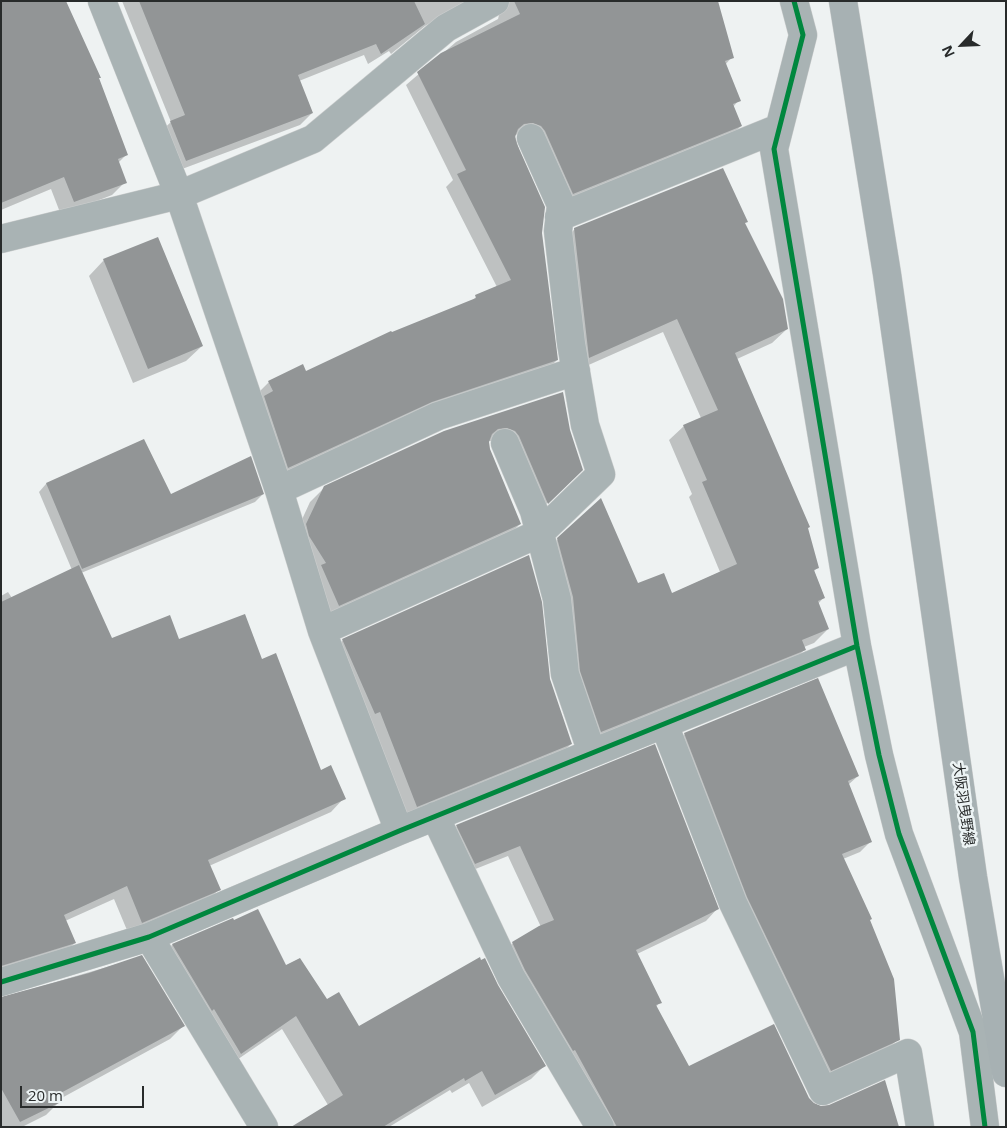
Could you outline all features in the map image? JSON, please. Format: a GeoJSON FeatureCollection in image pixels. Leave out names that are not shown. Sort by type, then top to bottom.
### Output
{"type":"FeatureCollection","features":[{"type":"Feature","properties":{"kind":"main road","name":"大阪羽曳野線"},"geometry":{"type":"LineString","coordinates":[[843,1],[887,274],[973,877],[1006,1073]]}},
{"type":"Feature","properties":{"kind":"street"},"geometry":{"type":"LineString","coordinates":[[102,1],[179,195],[279,490],[322,631],[399,831]]}},
{"type":"Feature","properties":{"kind":"street"},"geometry":{"type":"LineString","coordinates":[[1,239],[179,195],[313,139],[446,28],[496,1]]}},
{"type":"Feature","properties":{"kind":"street"},"geometry":{"type":"LineString","coordinates":[[794,1],[803,35],[774,149],[857,646],[878,755],[899,834],[973,1032],[984,1116],[1004,1127]]}},
{"type":"Feature","properties":{"kind":"street"},"geometry":{"type":"LineString","coordinates":[[559,217],[779,128]]}},
{"type":"Feature","properties":{"kind":"street"},"geometry":{"type":"LineString","coordinates":[[322,631],[540,533],[601,474],[585,426],[571,343],[559,240],[561,206],[531,138]]}},
{"type":"Feature","properties":{"kind":"street"},"geometry":{"type":"LineString","coordinates":[[279,490],[438,416],[576,371]]}},
{"type":"Feature","properties":{"kind":"street"},"geometry":{"type":"LineString","coordinates":[[505,443],[534,511],[557,599],[564,674],[592,753]]}},
{"type":"Feature","properties":{"kind":"street"},"geometry":{"type":"LineString","coordinates":[[1,982],[149,937],[435,816],[857,646]]}},
{"type":"Feature","properties":{"kind":"street"},"geometry":{"type":"LineString","coordinates":[[664,724],[733,903],[823,1091],[908,1054],[920,1127]]}},
{"type":"Feature","properties":{"kind":"street"},"geometry":{"type":"LineString","coordinates":[[435,816],[512,977],[600,1127]]}},
{"type":"Feature","properties":{"kind":"street"},"geometry":{"type":"LineString","coordinates":[[149,937],[264,1127]]}},
{"type":"Feature","properties":{"kind":"building"},"geometry":{"type":"Polygon","coordinates":[[[1,1],[66,1],[101,78],[99,78],[128,155],[118,159],[127,183],[74,202],[64,177],[1,203],[1,1]]]}},
{"type":"Feature","properties":{"kind":"building"},"geometry":{"type":"Polygon","coordinates":[[[139,1],[414,1],[425,24],[381,54],[376,44],[298,75],[313,113],[186,161],[170,121],[185,115],[139,1]]]}},
{"type":"Feature","properties":{"kind":"building"},"geometry":{"type":"Polygon","coordinates":[[[514,1],[718,1],[734,58],[725,61],[741,101],[733,104],[742,126],[573,194],[545,131],[541,126],[533,123],[524,124],[518,129],[515,137],[545,207],[542,233],[558,360],[432,402],[288,468],[264,396],[273,391],[268,381],[303,364],[306,371],[391,331],[476,298],[475,295],[511,280],[457,174],[466,170],[417,72],[441,53],[520,14],[514,1]]]}},
{"type":"Feature","properties":{"kind":"building"},"geometry":{"type":"Polygon","coordinates":[[[723,168],[748,222],[745,223],[783,299],[788,329],[735,353],[810,527],[808,528],[819,568],[814,570],[825,598],[818,601],[829,629],[802,640],[806,650],[601,732],[580,671],[573,597],[557,538],[601,498],[638,583],[664,573],[672,593],[737,564],[702,482],[707,480],[683,425],[718,410],[677,319],[589,358],[574,228],[723,168]]]}},
{"type":"Feature","properties":{"kind":"building"},"geometry":{"type":"Polygon","coordinates":[[[158,237],[203,346],[148,369],[103,259],[158,237]]]}},
{"type":"Feature","properties":{"kind":"building"},"geometry":{"type":"Polygon","coordinates":[[[563,392],[570,430],[583,470],[548,504],[519,436],[515,431],[507,428],[498,429],[492,434],[489,442],[490,449],[521,524],[339,606],[321,565],[326,563],[309,536],[306,524],[324,486],[444,431],[563,392]]]}},
{"type":"Feature","properties":{"kind":"building"},"geometry":{"type":"Polygon","coordinates":[[[144,439],[171,494],[251,456],[264,494],[82,569],[46,483],[144,439]]]}},
{"type":"Feature","properties":{"kind":"building"},"geometry":{"type":"Polygon","coordinates":[[[529,555],[542,602],[550,679],[572,744],[417,807],[380,712],[375,714],[342,639],[529,555]]]}},
{"type":"Feature","properties":{"kind":"building"},"geometry":{"type":"Polygon","coordinates":[[[79,565],[112,638],[170,615],[179,639],[245,614],[262,659],[276,653],[321,770],[331,765],[346,799],[208,860],[221,890],[142,923],[127,886],[64,915],[76,943],[1,966],[1,602],[79,565]]]}},
{"type":"Feature","properties":{"kind":"building"},"geometry":{"type":"Polygon","coordinates":[[[818,678],[859,776],[848,781],[872,842],[842,854],[872,919],[870,920],[894,979],[900,1040],[831,1071],[747,897],[684,733],[818,678]]]}},
{"type":"Feature","properties":{"kind":"building"},"geometry":{"type":"Polygon","coordinates":[[[655,744],[719,909],[636,950],[662,1003],[656,1005],[689,1066],[774,1024],[809,1098],[814,1103],[821,1106],[829,1105],[885,1080],[899,1127],[617,1127],[575,1050],[573,1051],[525,970],[512,942],[539,926],[554,920],[520,846],[475,864],[456,825],[655,744]]]}},
{"type":"Feature","properties":{"kind":"building"},"geometry":{"type":"Polygon","coordinates":[[[258,909],[286,965],[300,958],[327,999],[339,992],[359,1026],[480,957],[481,960],[485,958],[498,985],[546,1066],[495,1095],[482,1071],[465,1081],[464,1078],[383,1127],[291,1127],[343,1095],[296,1016],[241,1054],[214,1009],[212,1011],[172,944],[258,909]]]}},
{"type":"Feature","properties":{"kind":"building"},"geometry":{"type":"Polygon","coordinates":[[[142,955],[185,1026],[57,1095],[61,1102],[20,1122],[1,1088],[1,997],[89,973],[142,955]]]}},
{"type":"Feature","properties":{"kind":"cycle path"},"geometry":{"type":"LineString","coordinates":[[794,1],[803,35],[774,149],[857,646],[879,755],[899,834],[973,1032],[985,1127]]}},
{"type":"Feature","properties":{"kind":"cycle path"},"geometry":{"type":"LineString","coordinates":[[1,982],[149,937],[399,831],[857,646]]}}]}
